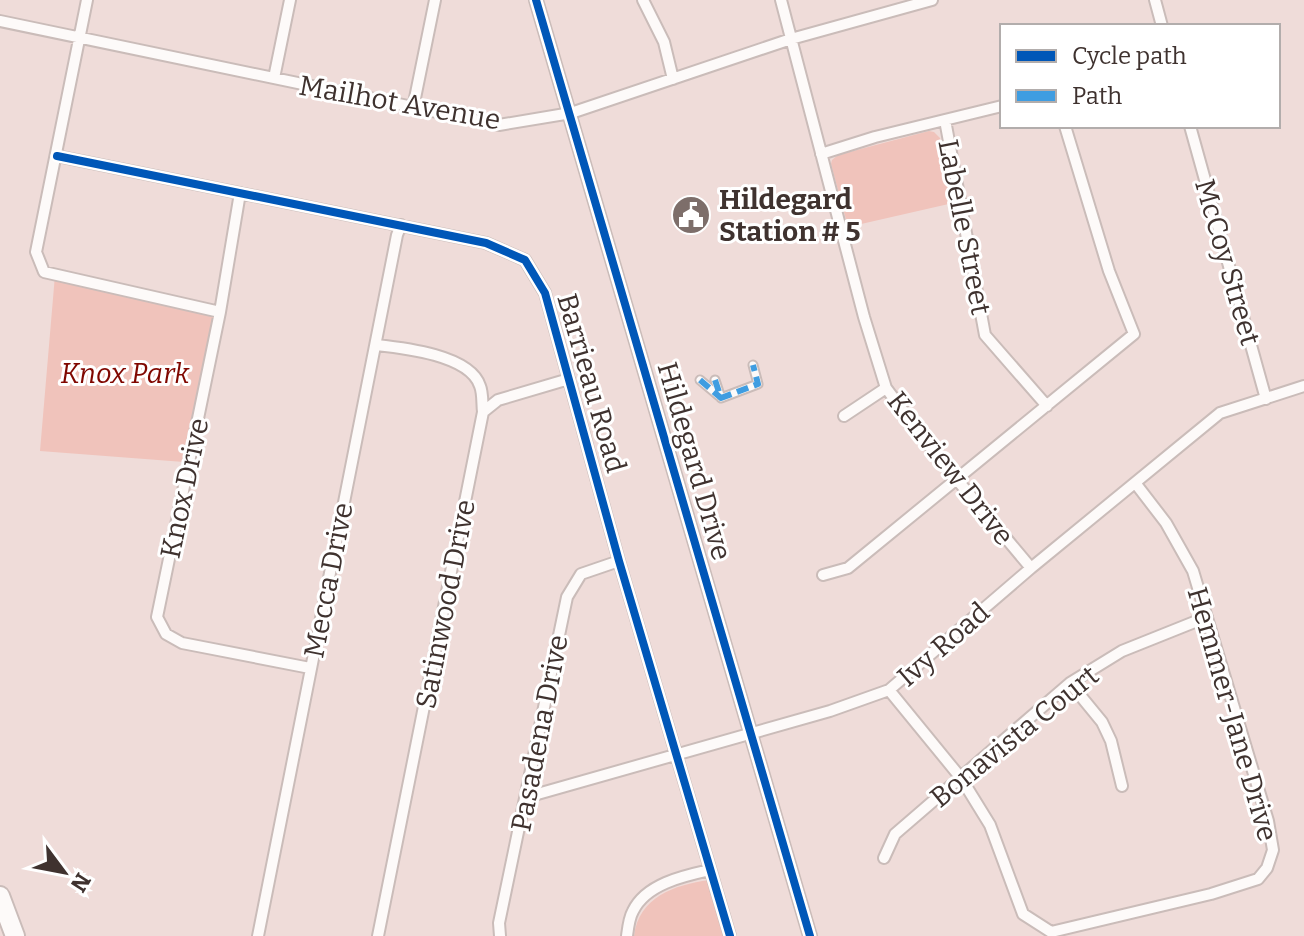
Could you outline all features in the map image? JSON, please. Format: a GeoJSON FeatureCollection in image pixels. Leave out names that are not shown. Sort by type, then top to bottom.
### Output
{"type":"FeatureCollection","features":[{"type":"Feature","properties":{"kind":"highway"},"geometry":{"type":"LineString","coordinates":[[0,896],[15,936]]}},
{"type":"Feature","properties":{"kind":"street"},"geometry":{"type":"LineString","coordinates":[[87,0],[36,252],[44,272],[220,312]]}},
{"type":"Feature","properties":{"kind":"street"},"geometry":{"type":"LineString","coordinates":[[274,78],[290,0]]}},
{"type":"Feature","properties":{"kind":"street"},"geometry":{"type":"LineString","coordinates":[[413,108],[435,0]]}},
{"type":"Feature","properties":{"kind":"street","name":"Hildegard Drive"},"geometry":{"type":"LineString","coordinates":[[536,0],[810,936]]}},
{"type":"Feature","properties":{"kind":"street"},"geometry":{"type":"LineString","coordinates":[[643,0],[664,42],[673,79]]}},
{"type":"Feature","properties":{"kind":"street","name":"Kenview Drive"},"geometry":{"type":"LineString","coordinates":[[781,0],[864,317],[886,388],[1031,568]]}},
{"type":"Feature","properties":{"kind":"street","name":"Mailhot Avenue"},"geometry":{"type":"LineString","coordinates":[[0,21],[499,125],[571,113],[791,39],[932,0]]}},
{"type":"Feature","properties":{"kind":"street"},"geometry":{"type":"LineString","coordinates":[[1155,0],[1161,24]]}},
{"type":"Feature","properties":{"kind":"street"},"geometry":{"type":"LineString","coordinates":[[821,154],[1000,106]]}},
{"type":"Feature","properties":{"kind":"street","name":"Labelle Street"},"geometry":{"type":"LineString","coordinates":[[945,120],[985,335],[1047,406]]}},
{"type":"Feature","properties":{"kind":"street"},"geometry":{"type":"LineString","coordinates":[[823,575],[848,568],[1134,334],[1109,271],[1066,128]]}},
{"type":"Feature","properties":{"kind":"street","name":"McCoy Street"},"geometry":{"type":"LineString","coordinates":[[1191,128],[1266,399]]}},
{"type":"Feature","properties":{"kind":"street","name":"Barrieau Road"},"geometry":{"type":"LineString","coordinates":[[57,156],[486,243],[525,260],[545,293],[619,561],[730,936]]}},
{"type":"Feature","properties":{"kind":"street","name":"Knox Drive"},"geometry":{"type":"LineString","coordinates":[[240,193],[220,312],[157,617],[166,634],[182,643],[310,668]]}},
{"type":"Feature","properties":{"kind":"street","name":"Mecca Drive"},"geometry":{"type":"LineString","coordinates":[[258,936],[401,225]]}},
{"type":"Feature","properties":{"kind":"street","name":"Satinwood Drive"},"geometry":{"type":"LineString","coordinates":[[376,345],[425,352],[468,368],[480,384],[483,412],[378,936]]}},
{"type":"Feature","properties":{"kind":"street"},"geometry":{"type":"LineString","coordinates":[[721,398],[758,384],[753,365]]}},
{"type":"Feature","properties":{"kind":"street"},"geometry":{"type":"LineString","coordinates":[[483,412],[498,400],[569,379]]}},
{"type":"Feature","properties":{"kind":"street"},"geometry":{"type":"LineString","coordinates":[[700,380],[721,398]]}},
{"type":"Feature","properties":{"kind":"street"},"geometry":{"type":"LineString","coordinates":[[715,380],[721,398]]}},
{"type":"Feature","properties":{"kind":"street","name":"Ivy Road"},"geometry":{"type":"LineString","coordinates":[[527,797],[677,753],[688,753],[889,690],[1031,568],[1220,413],[1304,386]]}},
{"type":"Feature","properties":{"kind":"street"},"geometry":{"type":"LineString","coordinates":[[844,416],[886,388]]}},
{"type":"Feature","properties":{"kind":"street","name":"Hemmer-Jane Drive"},"geometry":{"type":"LineString","coordinates":[[889,690],[961,778],[990,825],[1023,914],[1051,932],[1211,894],[1258,879],[1267,868],[1273,850],[1268,821],[1193,571],[1166,523],[1136,484]]}},
{"type":"Feature","properties":{"kind":"street","name":"Pasadena Drive"},"geometry":{"type":"LineString","coordinates":[[500,936],[499,923],[567,597],[581,574],[619,561]]}},
{"type":"Feature","properties":{"kind":"street","name":"Bonavista Court"},"geometry":{"type":"LineString","coordinates":[[884,858],[895,834],[1070,683],[1122,651],[1207,617]]}},
{"type":"Feature","properties":{"kind":"street"},"geometry":{"type":"LineString","coordinates":[[1070,683],[1102,722],[1111,741],[1122,786]]}},
{"type":"Feature","properties":{"kind":"street"},"geometry":{"type":"LineString","coordinates":[[627,936],[632,912],[643,897],[664,883],[710,870]]}},
{"type":"Feature","properties":{"kind":"green space"},"geometry":{"type":"Polygon","coordinates":[[[929,131],[940,138],[953,203],[848,227],[832,160],[838,155],[929,131]]]}},
{"type":"Feature","properties":{"kind":"green space","name":"Knox Park"},"geometry":{"type":"Polygon","coordinates":[[[55,275],[220,312],[184,462],[40,451],[55,275]]]}},
{"type":"Feature","properties":{"kind":"green space"},"geometry":{"type":"Polygon","coordinates":[[[709,880],[725,936],[634,936],[643,912],[660,895],[683,885],[709,880]]]}},
{"type":"Feature","properties":{"kind":"marked path"},"geometry":{"type":"LineString","coordinates":[[715,380],[721,398],[758,384],[753,365]]}},
{"type":"Feature","properties":{"kind":"marked path"},"geometry":{"type":"LineString","coordinates":[[700,380],[721,398]]}},
{"type":"Feature","properties":{"kind":"cycle path"},"geometry":{"type":"LineString","coordinates":[[536,0],[810,936]]}},
{"type":"Feature","properties":{"kind":"cycle path"},"geometry":{"type":"LineString","coordinates":[[57,156],[486,243],[525,260],[545,293],[619,561],[730,936]]}},
{"type":"Feature","properties":{"kind":"place","name":"Hildegard Station # 5"},"geometry":{"type":"Point","coordinates":[691,215]}}]}
